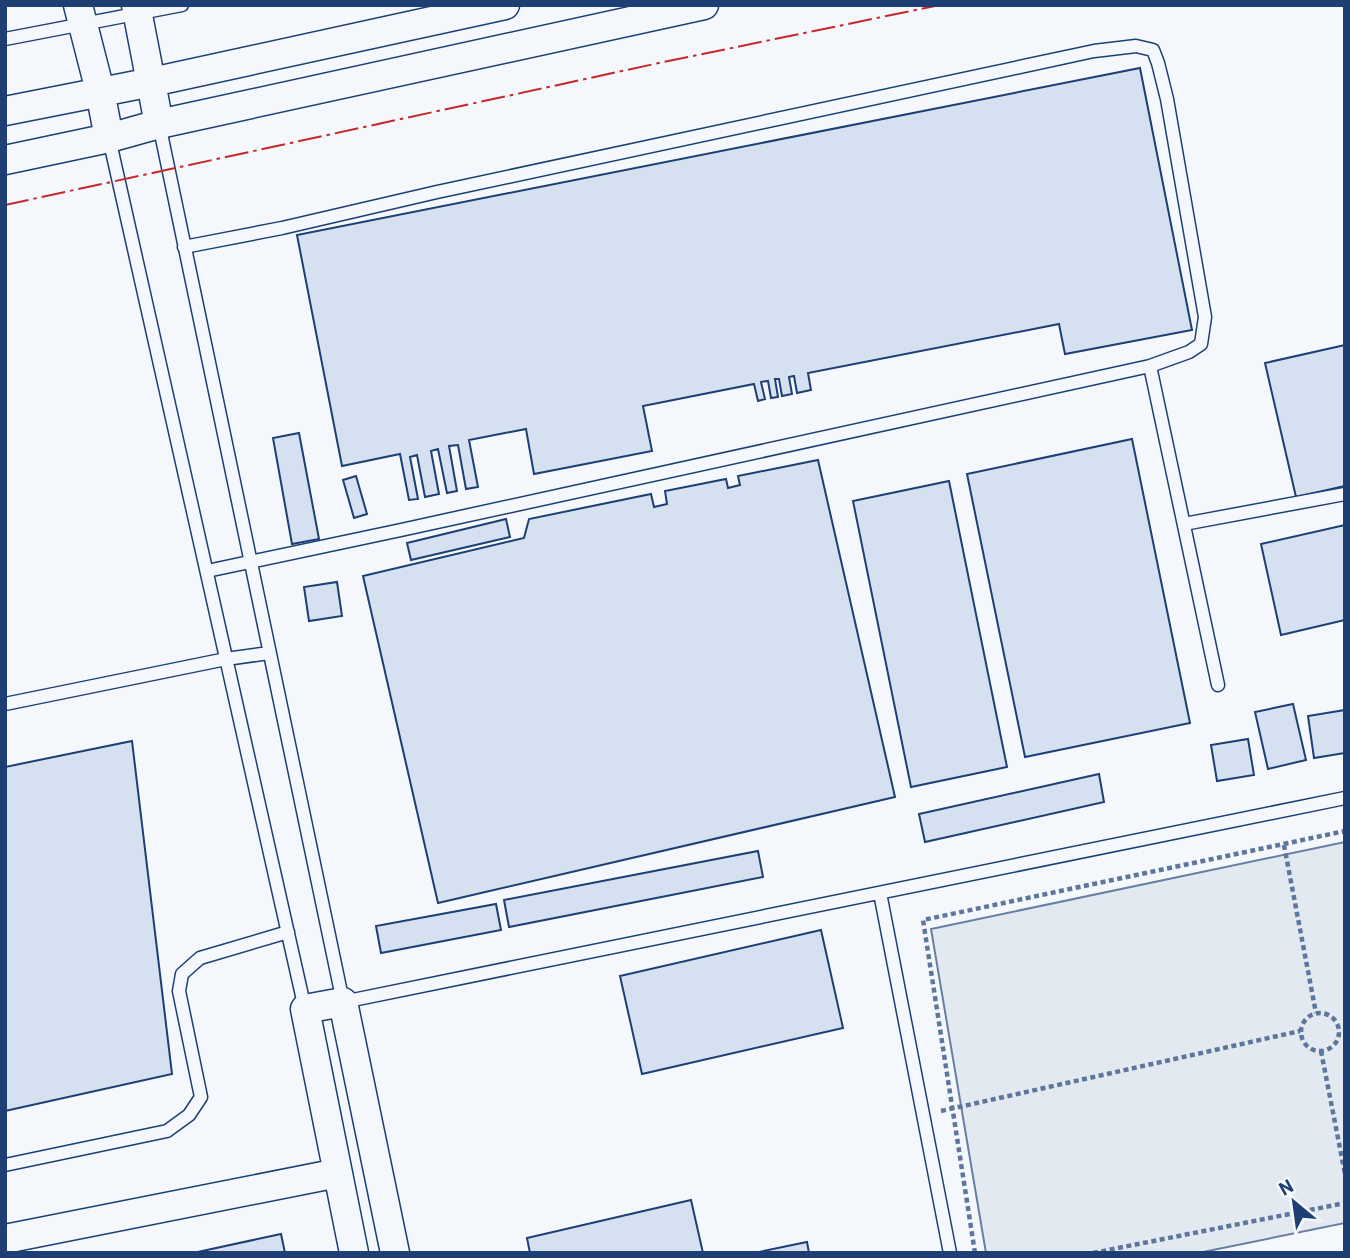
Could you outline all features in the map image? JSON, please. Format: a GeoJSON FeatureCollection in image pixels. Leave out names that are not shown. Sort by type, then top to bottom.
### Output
{"type":"FeatureCollection","features":[{"type":"Feature","properties":{"kind":"street"},"geometry":{"type":"LineString","coordinates":[[5,111],[152,82],[505,5]]}},
{"type":"Feature","properties":{"kind":"street"},"geometry":{"type":"LineString","coordinates":[[5,160],[704,5]]}},
{"type":"Feature","properties":{"kind":"street"},"geometry":{"type":"LineString","coordinates":[[137,9],[159,124]]}},
{"type":"Feature","properties":{"kind":"street"},"geometry":{"type":"LineString","coordinates":[[80,14],[109,138]]}},
{"type":"Feature","properties":{"kind":"street"},"geometry":{"type":"LineString","coordinates":[[354,1253],[305,1009],[343,1002],[395,1253]]}},
{"type":"Feature","properties":{"kind":"street"},"geometry":{"type":"LineString","coordinates":[[5,1239],[338,1173]]}},
{"type":"Feature","properties":{"kind":"lane"},"geometry":{"type":"LineString","coordinates":[[5,38],[80,14],[182,5]]}},
{"type":"Feature","properties":{"kind":"lane"},"geometry":{"type":"LineString","coordinates":[[184,247],[1094,51],[1136,46],[1153,50],[1158,63],[1167,99],[1205,317],[1201,344],[1189,352],[1150,366],[206,571]]}},
{"type":"Feature","properties":{"kind":"lane"},"geometry":{"type":"LineString","coordinates":[[159,124],[343,1002],[1345,798]]}},
{"type":"Feature","properties":{"kind":"lane"},"geometry":{"type":"LineString","coordinates":[[109,138],[305,1009]]}},
{"type":"Feature","properties":{"kind":"lane"},"geometry":{"type":"LineString","coordinates":[[1150,366],[1218,685]]}},
{"type":"Feature","properties":{"kind":"lane"},"geometry":{"type":"LineString","coordinates":[[1184,524],[1345,494]]}},
{"type":"Feature","properties":{"kind":"lane"},"geometry":{"type":"LineString","coordinates":[[5,704],[226,659],[269,653]]}},
{"type":"Feature","properties":{"kind":"lane"},"geometry":{"type":"LineString","coordinates":[[880,892],[950,1253]]}},
{"type":"Feature","properties":{"kind":"lane"},"geometry":{"type":"LineString","coordinates":[[5,1166],[167,1131],[190,1115],[201,1097],[179,991],[182,974],[200,958],[288,932]]}},
{"type":"Feature","properties":{"kind":"path"},"geometry":{"type":"LineString","coordinates":[[975,1253],[923,920],[1345,831]]}},
{"type":"Feature","properties":{"kind":"path"},"geometry":{"type":"LineString","coordinates":[[1284,845],[1316,1013]]}},
{"type":"Feature","properties":{"kind":"path"},"geometry":{"type":"LineString","coordinates":[[1316,1013],[1328,1015],[1342,1029],[1333,1046],[1321,1051],[1315,1051],[1304,1044],[1300,1031],[1305,1020],[1316,1013]]}},
{"type":"Feature","properties":{"kind":"path"},"geometry":{"type":"LineString","coordinates":[[923,1115],[1300,1031]]}},
{"type":"Feature","properties":{"kind":"path"},"geometry":{"type":"LineString","coordinates":[[1321,1051],[1345,1174]]}},
{"type":"Feature","properties":{"kind":"path"},"geometry":{"type":"LineString","coordinates":[[1093,1253],[1345,1203]]}},
{"type":"Feature","properties":{"kind":"shaded area"},"geometry":{"type":"Polygon","coordinates":[[[1345,842],[1345,1223],[1198,1253],[986,1253],[931,929],[1345,842]]]}},
{"type":"Feature","properties":{"kind":"building"},"geometry":{"type":"Polygon","coordinates":[[[1140,68],[1192,330],[1065,354],[1059,324],[808,373],[811,390],[797,393],[794,376],[789,377],[792,394],[782,396],[779,379],[775,379],[778,397],[771,398],[768,381],[761,382],[765,399],[758,401],[754,384],[643,406],[652,451],[534,474],[526,429],[469,440],[478,487],[466,489],[458,445],[449,446],[457,491],[447,493],[438,449],[431,451],[439,494],[425,497],[417,455],[410,457],[418,499],[409,500],[400,454],[342,466],[297,235],[1140,68]]]}},
{"type":"Feature","properties":{"kind":"building"},"geometry":{"type":"Polygon","coordinates":[[[1345,345],[1345,486],[1296,497],[1265,363],[1345,345]]]}},
{"type":"Feature","properties":{"kind":"building"},"geometry":{"type":"Polygon","coordinates":[[[299,433],[319,539],[292,544],[273,438],[299,433]]]}},
{"type":"Feature","properties":{"kind":"building"},"geometry":{"type":"Polygon","coordinates":[[[1132,439],[1190,723],[1025,757],[967,474],[1132,439]]]}},
{"type":"Feature","properties":{"kind":"building"},"geometry":{"type":"Polygon","coordinates":[[[818,460],[895,797],[438,903],[363,576],[524,538],[529,519],[651,494],[654,507],[667,504],[665,491],[726,479],[728,488],[740,485],[738,476],[818,460]]]}},
{"type":"Feature","properties":{"kind":"building"},"geometry":{"type":"Polygon","coordinates":[[[356,476],[367,514],[354,518],[343,480],[356,476]]]}},
{"type":"Feature","properties":{"kind":"building"},"geometry":{"type":"Polygon","coordinates":[[[949,481],[1007,767],[911,787],[853,501],[949,481]]]}},
{"type":"Feature","properties":{"kind":"building"},"geometry":{"type":"Polygon","coordinates":[[[506,519],[510,537],[411,560],[407,543],[506,519]]]}},
{"type":"Feature","properties":{"kind":"building"},"geometry":{"type":"Polygon","coordinates":[[[1345,525],[1345,620],[1281,635],[1261,544],[1345,525]]]}},
{"type":"Feature","properties":{"kind":"building"},"geometry":{"type":"Polygon","coordinates":[[[337,582],[342,616],[309,621],[304,587],[337,582]]]}},
{"type":"Feature","properties":{"kind":"building"},"geometry":{"type":"Polygon","coordinates":[[[1293,704],[1306,760],[1268,769],[1255,712],[1293,704]]]}},
{"type":"Feature","properties":{"kind":"building"},"geometry":{"type":"Polygon","coordinates":[[[1345,710],[1345,753],[1314,758],[1308,716],[1345,710]]]}},
{"type":"Feature","properties":{"kind":"building"},"geometry":{"type":"Polygon","coordinates":[[[1248,739],[1254,775],[1217,781],[1211,745],[1248,739]]]}},
{"type":"Feature","properties":{"kind":"building"},"geometry":{"type":"Polygon","coordinates":[[[132,741],[172,1074],[5,1111],[5,767],[132,741]]]}},
{"type":"Feature","properties":{"kind":"building"},"geometry":{"type":"Polygon","coordinates":[[[1099,774],[1104,802],[925,842],[919,814],[1099,774]]]}},
{"type":"Feature","properties":{"kind":"building"},"geometry":{"type":"Polygon","coordinates":[[[758,851],[763,877],[509,927],[504,900],[758,851]]]}},
{"type":"Feature","properties":{"kind":"building"},"geometry":{"type":"Polygon","coordinates":[[[496,904],[501,930],[381,953],[376,926],[496,904]]]}},
{"type":"Feature","properties":{"kind":"building"},"geometry":{"type":"Polygon","coordinates":[[[821,930],[843,1028],[642,1074],[620,976],[821,930]]]}},
{"type":"Feature","properties":{"kind":"building"},"geometry":{"type":"Polygon","coordinates":[[[691,1200],[703,1253],[530,1253],[527,1238],[691,1200]]]}},
{"type":"Feature","properties":{"kind":"building"},"geometry":{"type":"Polygon","coordinates":[[[281,1234],[285,1253],[193,1253],[281,1234]]]}},
{"type":"Feature","properties":{"kind":"building"},"geometry":{"type":"Polygon","coordinates":[[[807,1242],[809,1253],[754,1253],[807,1242]]]}},
{"type":"Feature","properties":{"kind":"power"},"geometry":{"type":"LineString","coordinates":[[5,205],[940,5]]}}]}
